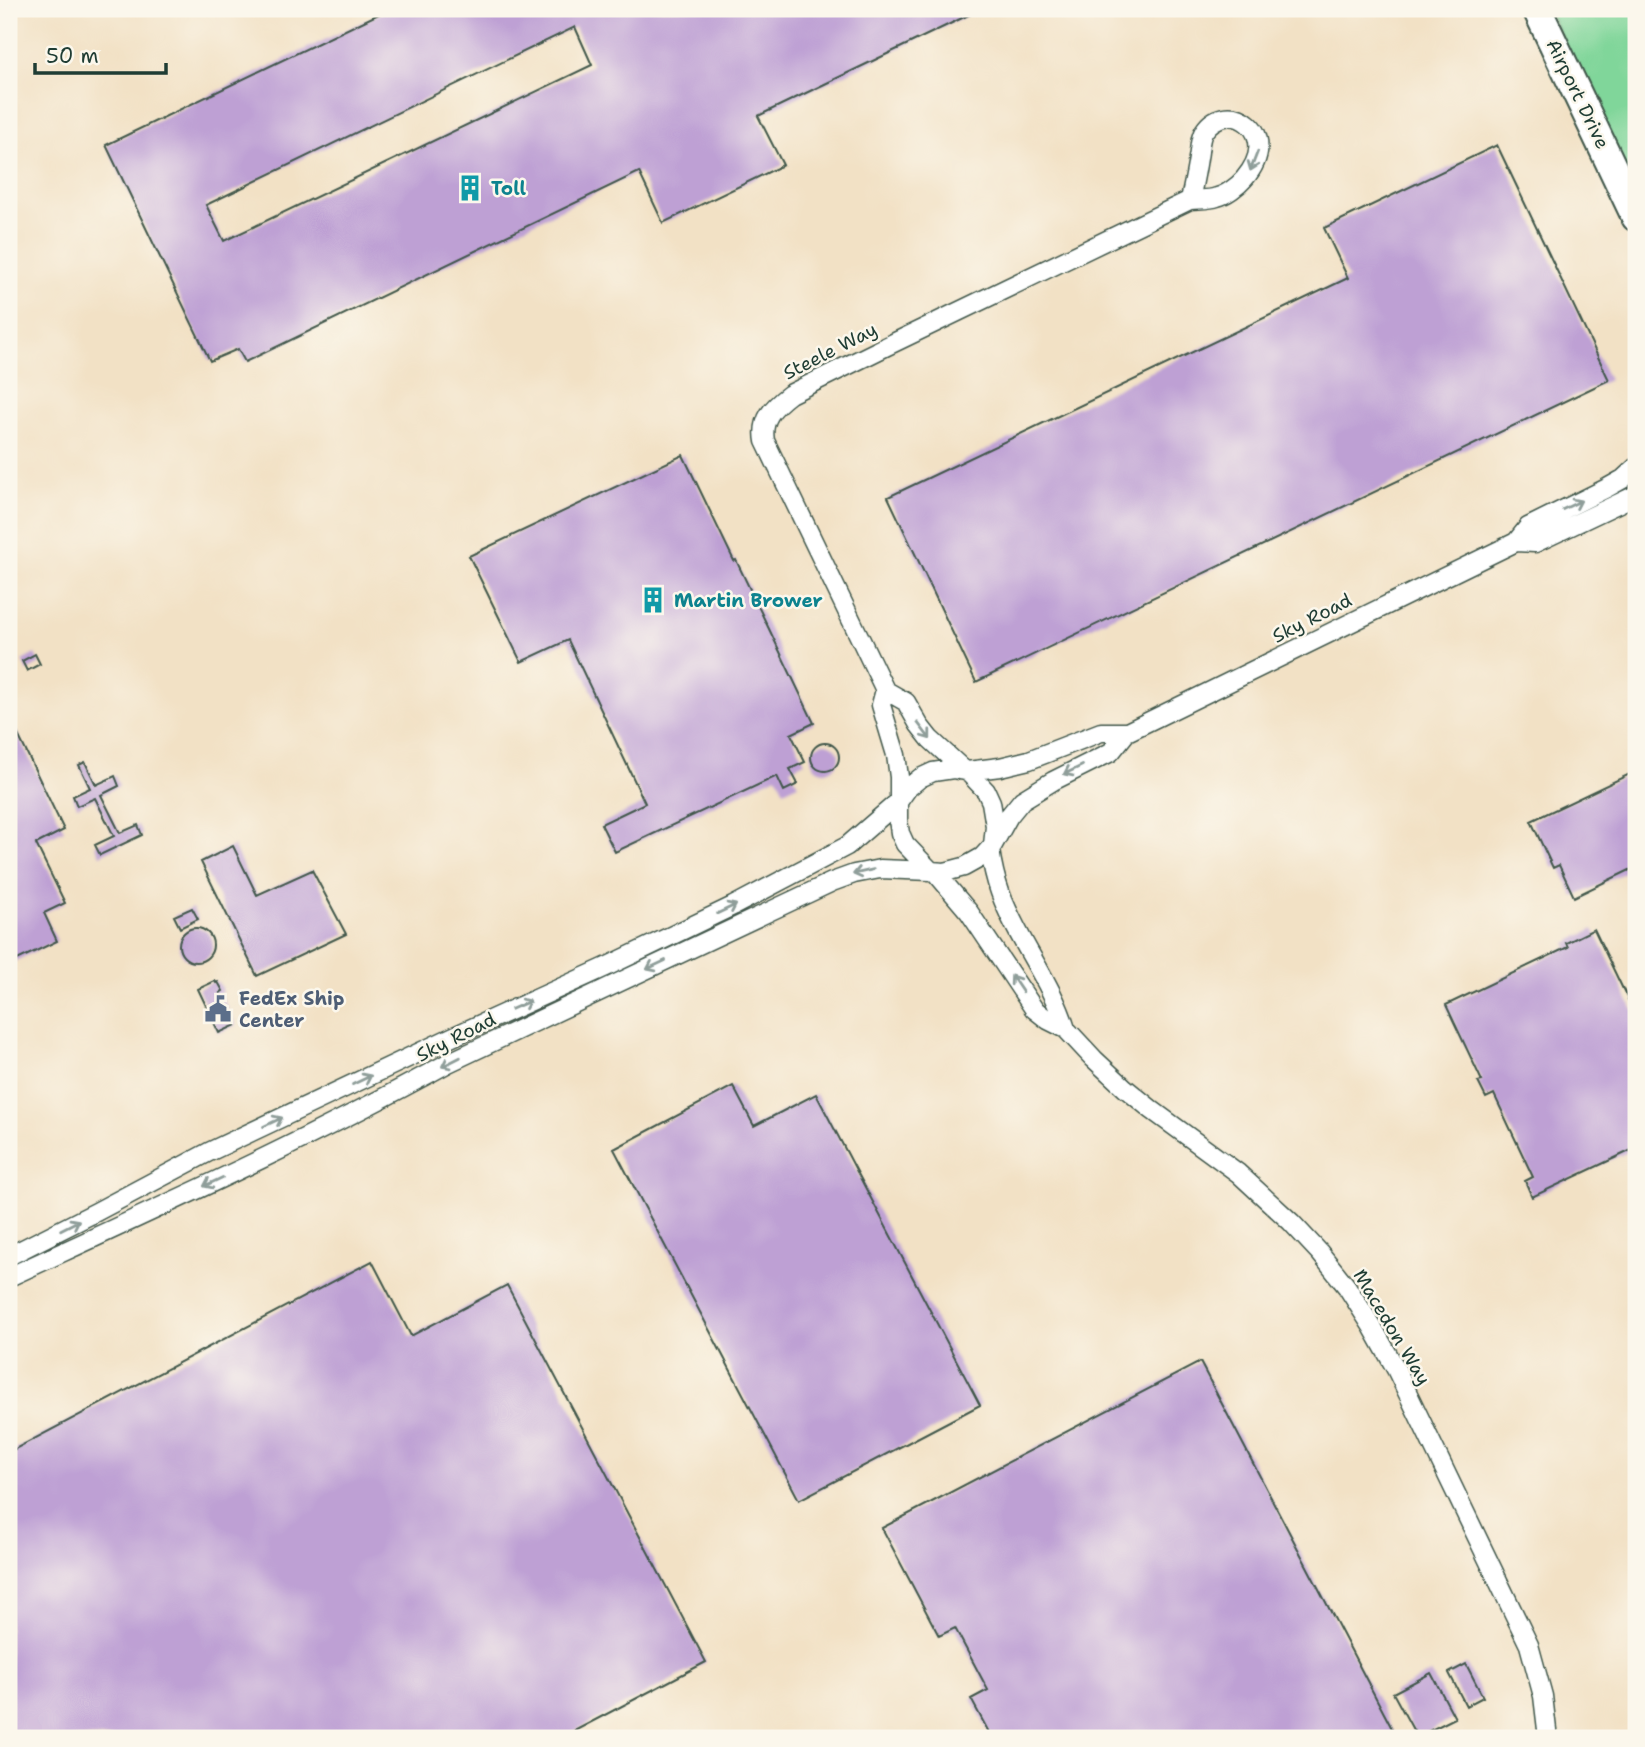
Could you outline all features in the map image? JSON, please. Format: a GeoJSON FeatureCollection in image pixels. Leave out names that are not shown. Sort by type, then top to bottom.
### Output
{"type":"FeatureCollection","features":[{"type":"Feature","properties":{"kind":"main road","name":"Airport Drive"},"geometry":{"type":"LineString","coordinates":[[1537,9],[1636,217]]}},
{"type":"Feature","properties":{"kind":"street","name":"Steele Way"},"geometry":{"type":"LineString","coordinates":[[966,771],[930,739],[906,702],[885,690],[765,441],[763,432],[767,417],[776,405],[790,394],[887,346],[1190,200],[1219,197],[1240,183],[1258,157],[1259,141],[1253,128],[1244,120],[1224,117],[1211,124],[1203,133],[1190,200]]}},
{"type":"Feature","properties":{"kind":"street","name":"Sky Road"},"geometry":{"type":"LineString","coordinates":[[991,847],[1022,800],[1111,752],[1127,732],[1516,542],[1528,527],[1607,488],[1636,467]]}},
{"type":"Feature","properties":{"kind":"street","name":"Sky Road"},"geometry":{"type":"LineString","coordinates":[[1516,542],[1535,543],[1636,495]]}},
{"type":"Feature","properties":{"kind":"street","name":"Steele Way"},"geometry":{"type":"LineString","coordinates":[[885,690],[881,705],[896,755],[898,800]]}},
{"type":"Feature","properties":{"kind":"street","name":"Sky Road"},"geometry":{"type":"LineString","coordinates":[[966,771],[1029,760],[1101,732],[1127,732]]}},
{"type":"Feature","properties":{"kind":"street"},"geometry":{"type":"LineString","coordinates":[[953,769],[966,771],[986,791],[992,802],[995,826],[991,847],[982,857],[964,867],[954,871],[933,872],[905,844],[900,833],[898,800],[913,783],[933,772],[953,769]]}},
{"type":"Feature","properties":{"kind":"street","name":"Sky Road"},"geometry":{"type":"LineString","coordinates":[[9,1256],[209,1152],[733,906],[847,846],[898,800]]}},
{"type":"Feature","properties":{"kind":"street","name":"Macedon Way"},"geometry":{"type":"LineString","coordinates":[[991,847],[999,891],[1060,1011],[1066,1029]]}},
{"type":"Feature","properties":{"kind":"street","name":"Sky Road"},"geometry":{"type":"LineString","coordinates":[[9,1278],[286,1147],[448,1063],[812,891],[871,870],[933,872]]}},
{"type":"Feature","properties":{"kind":"street","name":"Macedon Way"},"geometry":{"type":"LineString","coordinates":[[933,872],[969,912],[1034,1009],[1066,1029],[1094,1059],[1152,1111],[1264,1195],[1320,1253],[1347,1287],[1396,1369],[1529,1645],[1544,1696],[1548,1738]]}},
{"type":"Feature","properties":{"kind":"green space"},"geometry":{"type":"Polygon","coordinates":[[[1547,9],[1636,9],[1636,195],[1547,9]]]}},
{"type":"Feature","properties":{"kind":"building","name":"Toll"},"geometry":{"type":"Polygon","coordinates":[[[389,9],[981,9],[758,116],[783,165],[663,223],[639,172],[245,362],[238,349],[210,361],[106,145],[389,9]],[[575,27],[206,205],[224,241],[592,65],[575,27]]]}},
{"type":"Feature","properties":{"kind":"building"},"geometry":{"type":"Polygon","coordinates":[[[1497,145],[1609,380],[976,682],[888,497],[1348,278],[1324,228],[1497,145]]]}},
{"type":"Feature","properties":{"kind":"building","name":"Martin Brower"},"geometry":{"type":"Polygon","coordinates":[[[683,455],[814,723],[791,734],[805,762],[790,769],[798,784],[784,791],[777,776],[615,852],[601,824],[645,803],[568,640],[521,662],[469,556],[683,455]]]}},
{"type":"Feature","properties":{"kind":"building"},"geometry":{"type":"Polygon","coordinates":[[[35,654],[40,664],[27,671],[22,661],[35,654]]]}},
{"type":"Feature","properties":{"kind":"building"},"geometry":{"type":"Polygon","coordinates":[[[9,716],[64,830],[36,844],[65,903],[44,913],[57,941],[9,964],[9,716]]]}},
{"type":"Feature","properties":{"kind":"building"},"geometry":{"type":"Polygon","coordinates":[[[825,743],[835,747],[839,757],[835,767],[825,771],[815,767],[811,757],[815,747],[825,743]]]}},
{"type":"Feature","properties":{"kind":"building"},"geometry":{"type":"Polygon","coordinates":[[[85,762],[96,785],[115,776],[119,786],[101,795],[120,833],[138,825],[142,835],[100,855],[95,845],[114,836],[95,798],[77,806],[73,796],[90,788],[79,765],[85,762]]]}},
{"type":"Feature","properties":{"kind":"building"},"geometry":{"type":"Polygon","coordinates":[[[1636,771],[1636,867],[1574,897],[1559,865],[1553,868],[1531,821],[1636,771]]]}},
{"type":"Feature","properties":{"kind":"building"},"geometry":{"type":"Polygon","coordinates":[[[233,846],[257,895],[312,870],[346,934],[257,976],[201,862],[233,846]]]}},
{"type":"Feature","properties":{"kind":"building"},"geometry":{"type":"Polygon","coordinates":[[[192,908],[198,919],[180,928],[174,916],[192,908]]]}},
{"type":"Feature","properties":{"kind":"building"},"geometry":{"type":"Polygon","coordinates":[[[196,928],[208,933],[213,945],[208,957],[196,962],[184,957],[179,945],[184,933],[196,928]]]}},
{"type":"Feature","properties":{"kind":"building"},"geometry":{"type":"Polygon","coordinates":[[[1594,929],[1633,1010],[1636,1008],[1636,1148],[1532,1197],[1525,1181],[1533,1177],[1494,1094],[1486,1098],[1478,1082],[1482,1081],[1446,1005],[1568,947],[1566,943],[1594,929]]]}},
{"type":"Feature","properties":{"kind":"building","name":"FedEx Ship Center"},"geometry":{"type":"Polygon","coordinates":[[[215,981],[223,991],[220,993],[236,1025],[219,1033],[198,989],[215,981]]]}},
{"type":"Feature","properties":{"kind":"building"},"geometry":{"type":"Polygon","coordinates":[[[733,1086],[754,1126],[816,1094],[980,1405],[799,1500],[614,1149],[733,1086]]]}},
{"type":"Feature","properties":{"kind":"building"},"geometry":{"type":"Polygon","coordinates":[[[372,1261],[411,1336],[507,1285],[706,1662],[561,1738],[9,1738],[9,1452],[372,1261]]]}},
{"type":"Feature","properties":{"kind":"building"},"geometry":{"type":"Polygon","coordinates":[[[1200,1362],[1397,1738],[992,1738],[971,1699],[988,1690],[955,1628],[939,1636],[882,1528],[1200,1362]]]}},
{"type":"Feature","properties":{"kind":"building"},"geometry":{"type":"Polygon","coordinates":[[[1466,1664],[1483,1697],[1466,1706],[1449,1673],[1466,1664]]]}},
{"type":"Feature","properties":{"kind":"building"},"geometry":{"type":"Polygon","coordinates":[[[1431,1673],[1455,1718],[1417,1737],[1393,1693],[1431,1673]]]}},
{"type":"Feature","properties":{"kind":"place","name":"Toll"},"geometry":{"type":"Point","coordinates":[470,188]}},
{"type":"Feature","properties":{"kind":"place","name":"Martin Brower"},"geometry":{"type":"Point","coordinates":[653,600]}},
{"type":"Feature","properties":{"kind":"place","name":"FedEx Ship Center"},"geometry":{"type":"Point","coordinates":[218,1009]}}]}
